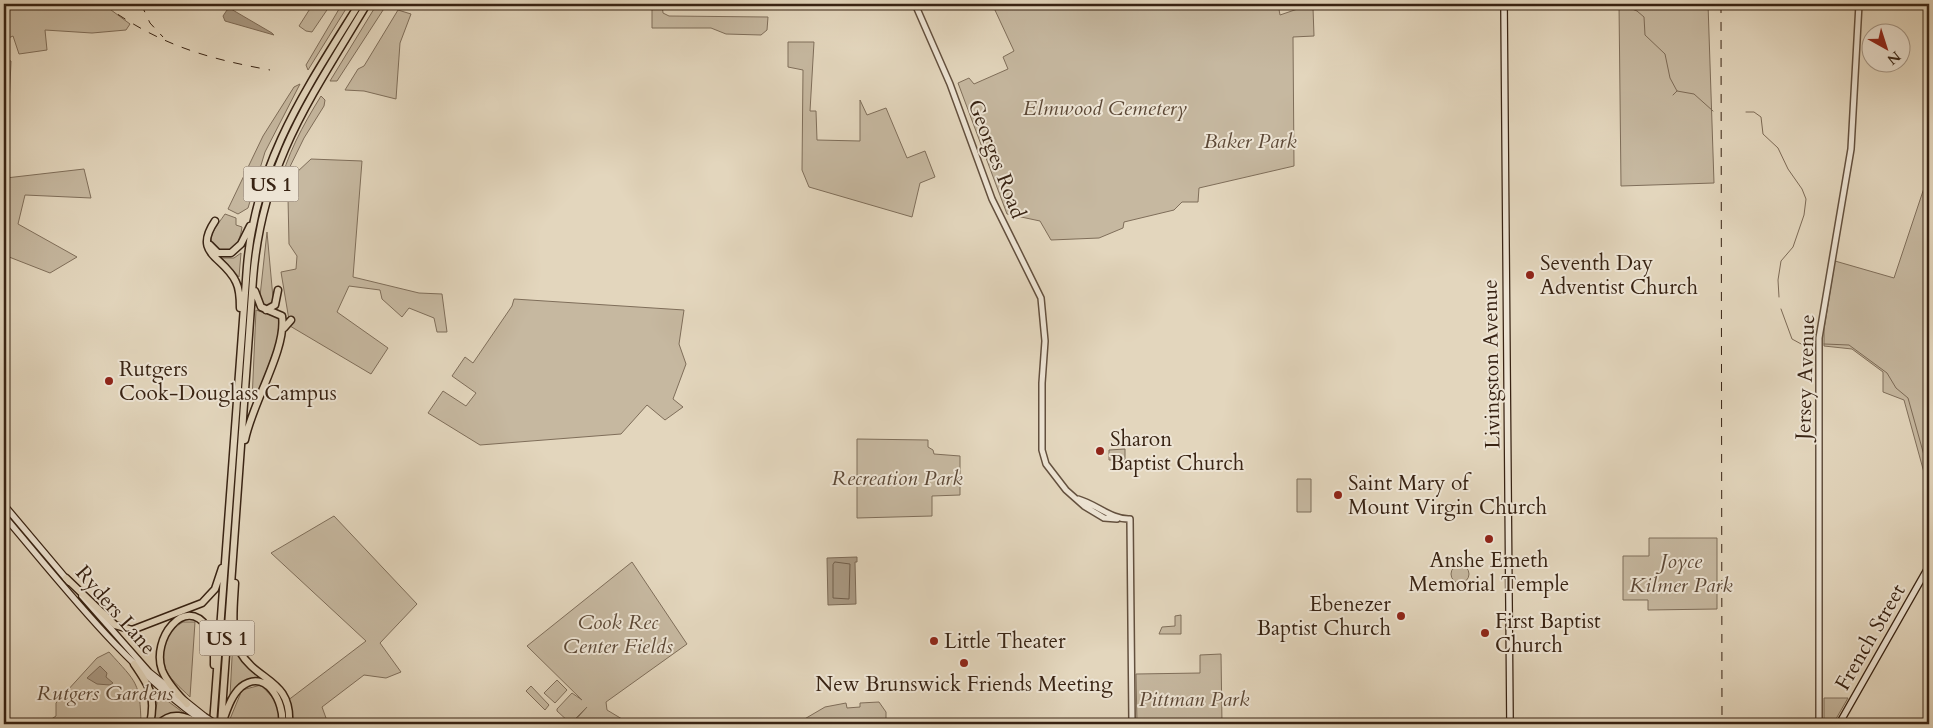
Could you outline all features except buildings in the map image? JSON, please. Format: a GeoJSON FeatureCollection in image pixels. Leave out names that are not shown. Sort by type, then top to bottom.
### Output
{"type":"FeatureCollection","features":[{"type":"Feature","properties":{"kind":"highway","name":"US 1"},"geometry":{"type":"LineString","coordinates":[[222,724],[242,333],[248,253],[255,213],[275,149],[305,91],[358,4]]}},
{"type":"Feature","properties":{"kind":"highway","name":"US 1"},"geometry":{"type":"LineString","coordinates":[[215,724],[216,688],[239,466],[253,280],[260,227],[269,188],[288,139],[311,96],[367,4]]}},
{"type":"Feature","properties":{"kind":"highway"},"geometry":{"type":"LineString","coordinates":[[242,333],[237,284],[209,251],[206,238],[215,221],[209,236],[210,245],[218,253],[231,253],[243,242],[255,213]]}},
{"type":"Feature","properties":{"kind":"highway"},"geometry":{"type":"LineString","coordinates":[[239,466],[250,419],[280,344],[284,328],[282,316],[266,310],[258,302],[253,280]]}},
{"type":"Feature","properties":{"kind":"highway"},"geometry":{"type":"LineString","coordinates":[[266,310],[275,305],[278,290]]}},
{"type":"Feature","properties":{"kind":"highway"},"geometry":{"type":"LineString","coordinates":[[284,328],[291,320]]}},
{"type":"Feature","properties":{"kind":"highway"},"geometry":{"type":"LineString","coordinates":[[66,578],[115,625],[125,630],[135,629],[204,602],[216,586],[230,552]]}},
{"type":"Feature","properties":{"kind":"highway"},"geometry":{"type":"LineString","coordinates":[[230,552],[236,643],[245,659],[272,680],[282,691],[288,708],[289,724]]}},
{"type":"Feature","properties":{"kind":"highway"},"geometry":{"type":"LineString","coordinates":[[187,704],[166,677],[160,660],[163,638],[178,620],[194,618],[204,623],[209,630],[213,646],[216,688]]}},
{"type":"Feature","properties":{"kind":"highway"},"geometry":{"type":"LineString","coordinates":[[134,664],[152,695],[153,708],[150,724]]}},
{"type":"Feature","properties":{"kind":"highway"},"geometry":{"type":"LineString","coordinates":[[222,724],[237,690],[244,684],[254,682],[266,684],[276,694],[282,707],[282,724]]}},
{"type":"Feature","properties":{"kind":"highway"},"geometry":{"type":"LineString","coordinates":[[159,724],[166,718],[176,716],[204,721]]}},
{"type":"Feature","properties":{"kind":"main road","name":"Livingston Avenue"},"geometry":{"type":"LineString","coordinates":[[1504,4],[1510,724]]}},
{"type":"Feature","properties":{"kind":"main road","name":"Ryders Lane"},"geometry":{"type":"LineString","coordinates":[[4,505],[139,662],[204,721]]}},
{"type":"Feature","properties":{"kind":"main road","name":"Ryders Lane"},"geometry":{"type":"LineString","coordinates":[[4,516],[134,664],[168,696],[204,721],[215,724]]}},
{"type":"Feature","properties":{"kind":"main road","name":"French Street"},"geometry":{"type":"LineString","coordinates":[[1839,724],[1929,566]]}},
{"type":"Feature","properties":{"kind":"street","name":"Georges Road"},"geometry":{"type":"LineString","coordinates":[[915,4],[950,84],[992,200],[1041,298],[1044,327],[1042,450],[1052,474],[1078,499],[1104,518],[1130,519],[1132,724]]}},
{"type":"Feature","properties":{"kind":"street","name":"Jersey Avenue"},"geometry":{"type":"LineString","coordinates":[[1819,724],[1819,338],[1851,149],[1859,4]]}},
{"type":"Feature","properties":{"kind":"street","name":"Georges Road"},"geometry":{"type":"LineString","coordinates":[[1078,499],[1086,501],[1117,518]]}},
{"type":"Feature","properties":{"kind":"green space"},"geometry":{"type":"Polygon","coordinates":[[[4,4],[103,4],[130,24],[126,30],[92,33],[45,30],[47,50],[19,54],[13,36],[4,40],[4,4]]]}},
{"type":"Feature","properties":{"kind":"green space"},"geometry":{"type":"Polygon","coordinates":[[[313,4],[331,4],[312,32],[306,31],[299,26],[313,4]]]}},
{"type":"Feature","properties":{"kind":"green space"},"geometry":{"type":"Polygon","coordinates":[[[342,4],[349,4],[308,70],[306,65],[342,4]]]}},
{"type":"Feature","properties":{"kind":"green space"},"geometry":{"type":"Polygon","coordinates":[[[377,4],[387,4],[337,81],[330,81],[377,4]]]}},
{"type":"Feature","properties":{"kind":"green space"},"geometry":{"type":"Polygon","coordinates":[[[642,4],[662,4],[663,13],[669,16],[768,17],[767,30],[761,35],[726,34],[711,28],[652,28],[652,7],[642,7],[642,4]]]}},
{"type":"Feature","properties":{"kind":"green space","name":"Elmwood Cemetery"},"geometry":{"type":"Polygon","coordinates":[[[1004,4],[1278,4],[1280,15],[1312,4],[1362,4],[1362,7],[1313,8],[1314,36],[1293,37],[1294,166],[1199,188],[1198,202],[1182,202],[1174,210],[1124,222],[1123,228],[1099,238],[1051,240],[1040,221],[1007,214],[958,83],[969,78],[974,84],[1008,69],[1003,57],[1014,51],[994,8],[1004,4]]]}},
{"type":"Feature","properties":{"kind":"green space"},"geometry":{"type":"Polygon","coordinates":[[[1619,4],[1708,4],[1714,183],[1621,186],[1619,4]]]}},
{"type":"Feature","properties":{"kind":"green space"},"geometry":{"type":"Polygon","coordinates":[[[398,10],[411,14],[400,43],[396,99],[364,91],[345,90],[358,69],[364,66],[398,10]]]}},
{"type":"Feature","properties":{"kind":"green space"},"geometry":{"type":"Polygon","coordinates":[[[788,42],[814,42],[810,111],[816,111],[817,140],[860,141],[860,100],[867,115],[886,108],[907,158],[925,151],[935,177],[920,183],[912,217],[809,187],[802,170],[803,70],[788,67],[788,42]]]}},
{"type":"Feature","properties":{"kind":"green space"},"geometry":{"type":"Polygon","coordinates":[[[4,59],[11,61],[6,178],[84,169],[91,198],[25,195],[18,224],[77,257],[50,273],[4,255],[4,59]]]}},
{"type":"Feature","properties":{"kind":"green space"},"geometry":{"type":"Polygon","coordinates":[[[300,84],[265,152],[248,208],[238,214],[228,209],[263,136],[294,87],[300,84]]]}},
{"type":"Feature","properties":{"kind":"green space"},"geometry":{"type":"Polygon","coordinates":[[[321,96],[325,100],[324,106],[304,138],[279,189],[296,141],[321,96]]]}},
{"type":"Feature","properties":{"kind":"green space"},"geometry":{"type":"Polygon","coordinates":[[[311,159],[362,161],[353,277],[419,293],[442,294],[447,332],[437,332],[434,318],[409,308],[402,317],[382,299],[380,290],[349,286],[337,312],[388,348],[371,374],[290,326],[281,272],[296,269],[297,256],[289,244],[288,198],[296,173],[311,159]]]}},
{"type":"Feature","properties":{"kind":"green space"},"geometry":{"type":"Polygon","coordinates":[[[1929,173],[1928,509],[1928,487],[1904,400],[1883,392],[1883,372],[1852,349],[1824,346],[1824,329],[1835,261],[1894,278],[1929,173]]]}},
{"type":"Feature","properties":{"kind":"green space"},"geometry":{"type":"Polygon","coordinates":[[[225,214],[236,218],[236,225],[242,227],[239,239],[234,247],[229,251],[223,252],[213,246],[211,240],[213,231],[225,214]]]}},
{"type":"Feature","properties":{"kind":"green space"},"geometry":{"type":"Polygon","coordinates":[[[267,232],[273,298],[272,304],[268,306],[263,304],[260,296],[267,232]]]}},
{"type":"Feature","properties":{"kind":"green space"},"geometry":{"type":"Polygon","coordinates":[[[241,253],[239,277],[222,258],[234,258],[241,253]]]}},
{"type":"Feature","properties":{"kind":"green space"},"geometry":{"type":"Polygon","coordinates":[[[514,299],[684,310],[679,344],[686,364],[673,399],[683,407],[665,420],[647,405],[621,434],[480,445],[428,413],[443,391],[466,406],[476,393],[452,376],[465,357],[473,363],[512,306],[514,299]]]}},
{"type":"Feature","properties":{"kind":"green space"},"geometry":{"type":"Polygon","coordinates":[[[256,310],[279,318],[282,328],[261,386],[252,401],[256,310]]]}},
{"type":"Feature","properties":{"kind":"green space","name":"Recreation Park"},"geometry":{"type":"Polygon","coordinates":[[[857,439],[928,440],[928,447],[933,450],[934,454],[960,456],[960,495],[932,496],[932,516],[857,518],[857,439]]]}},
{"type":"Feature","properties":{"kind":"green space"},"geometry":{"type":"Polygon","coordinates":[[[1125,449],[1125,460],[1109,460],[1109,450],[1125,449]]]}},
{"type":"Feature","properties":{"kind":"green space"},"geometry":{"type":"Polygon","coordinates":[[[1297,479],[1311,479],[1311,512],[1297,512],[1297,479]]]}},
{"type":"Feature","properties":{"kind":"green space"},"geometry":{"type":"Polygon","coordinates":[[[334,516],[417,604],[380,643],[401,672],[386,678],[364,675],[322,707],[326,718],[333,724],[230,724],[230,719],[242,690],[261,685],[275,700],[287,701],[366,641],[271,553],[334,516]]]}},
{"type":"Feature","properties":{"kind":"green space","name":"Joyce Kilmer Park"},"geometry":{"type":"Polygon","coordinates":[[[1649,538],[1717,538],[1717,609],[1648,610],[1648,600],[1623,600],[1623,556],[1649,556],[1649,538]]]}},
{"type":"Feature","properties":{"kind":"green space","name":"Cook Rec Center Fields"},"geometry":{"type":"Polygon","coordinates":[[[632,562],[687,644],[606,702],[607,710],[627,722],[626,724],[572,724],[587,707],[572,722],[569,722],[557,711],[572,693],[582,700],[527,646],[632,562]]]}},
{"type":"Feature","properties":{"kind":"green space"},"geometry":{"type":"Polygon","coordinates":[[[1460,565],[1468,570],[1469,574],[1464,582],[1460,583],[1452,578],[1451,574],[1456,566],[1460,565]]]}},
{"type":"Feature","properties":{"kind":"green space"},"geometry":{"type":"Polygon","coordinates":[[[1181,615],[1181,634],[1159,634],[1162,627],[1175,626],[1175,616],[1181,615]]]}},
{"type":"Feature","properties":{"kind":"green space"},"geometry":{"type":"Polygon","coordinates":[[[183,622],[195,622],[190,697],[168,675],[162,659],[165,641],[173,630],[183,622]]]}},
{"type":"Feature","properties":{"kind":"green space"},"geometry":{"type":"Polygon","coordinates":[[[233,639],[239,655],[272,683],[254,682],[239,688],[230,696],[233,639]]]}},
{"type":"Feature","properties":{"kind":"green space","name":"Rutgers Gardens"},"geometry":{"type":"Polygon","coordinates":[[[109,652],[126,670],[135,684],[140,699],[141,724],[44,724],[56,716],[56,703],[97,658],[109,652]]]}},
{"type":"Feature","properties":{"kind":"green space","name":"Pittman Park"},"geometry":{"type":"Polygon","coordinates":[[[1221,654],[1222,724],[1137,724],[1136,674],[1200,673],[1200,655],[1221,654]]]}},
{"type":"Feature","properties":{"kind":"green space"},"geometry":{"type":"Polygon","coordinates":[[[557,680],[567,690],[555,703],[544,693],[557,680]]]}},
{"type":"Feature","properties":{"kind":"green space"},"geometry":{"type":"Polygon","coordinates":[[[531,686],[549,705],[545,710],[526,691],[531,686]]]}},
{"type":"Feature","properties":{"kind":"green space"},"geometry":{"type":"Polygon","coordinates":[[[154,691],[188,716],[176,713],[153,724],[157,703],[154,691]]]}},
{"type":"Feature","properties":{"kind":"green space"},"geometry":{"type":"Polygon","coordinates":[[[1824,698],[1848,698],[1833,724],[1824,724],[1824,698]]]}},
{"type":"Feature","properties":{"kind":"green space"},"geometry":{"type":"Polygon","coordinates":[[[879,702],[886,712],[886,724],[796,724],[825,707],[846,703],[847,708],[860,707],[860,703],[879,702]]]}},
{"type":"Feature","properties":{"kind":"water"},"geometry":{"type":"Polygon","coordinates":[[[231,9],[274,35],[225,21],[223,16],[227,10],[231,9]]]}},
{"type":"Feature","properties":{"kind":"water"},"geometry":{"type":"Polygon","coordinates":[[[857,557],[857,562],[855,562],[856,604],[828,605],[827,558],[857,557]]]}},
{"type":"Feature","properties":{"kind":"water"},"geometry":{"type":"Polygon","coordinates":[[[100,666],[107,673],[106,677],[113,683],[110,685],[97,684],[87,678],[100,666]]]}},
{"type":"Feature","properties":{"kind":"waterway"},"geometry":{"type":"LineString","coordinates":[[1620,4],[1637,11],[1644,17],[1645,35],[1665,54],[1670,78],[1677,91],[1694,94],[1713,111]]}},
{"type":"Feature","properties":{"kind":"waterway"},"geometry":{"type":"LineString","coordinates":[[1673,95],[1677,91]]}},
{"type":"Feature","properties":{"kind":"waterway"},"geometry":{"type":"LineString","coordinates":[[1746,112],[1754,112],[1761,117],[1763,134],[1778,148],[1806,199],[1804,215],[1793,247],[1781,261],[1778,280],[1779,297]]}},
{"type":"Feature","properties":{"kind":"waterway"},"geometry":{"type":"LineString","coordinates":[[1781,309],[1792,339],[1803,345],[1814,344]]}},
{"type":"Feature","properties":{"kind":"waterway"},"geometry":{"type":"LineString","coordinates":[[1824,344],[1849,345],[1887,373],[1896,388],[1908,398],[1929,473]]}},
{"type":"Feature","properties":{"kind":"railway"},"geometry":{"type":"LineString","coordinates":[[103,4],[143,30],[182,48],[270,70]]}},
{"type":"Feature","properties":{"kind":"railway"},"geometry":{"type":"LineString","coordinates":[[141,4],[150,23],[163,37]]}},
{"type":"Feature","properties":{"kind":"railway"},"geometry":{"type":"LineString","coordinates":[[1721,4],[1722,724]]}},
{"type":"Feature","properties":{"kind":"place","name":"Seventh Day Adventist Church"},"geometry":{"type":"Point","coordinates":[1530,275]}},
{"type":"Feature","properties":{"kind":"place","name":"Rutgers Cook-Douglass Campus"},"geometry":{"type":"Point","coordinates":[109,381]}},
{"type":"Feature","properties":{"kind":"place","name":"Sharon Baptist Church"},"geometry":{"type":"Point","coordinates":[1100,451]}},
{"type":"Feature","properties":{"kind":"place","name":"Saint Mary of Mount Virgin Church"},"geometry":{"type":"Point","coordinates":[1338,495]}},
{"type":"Feature","properties":{"kind":"place","name":"Anshe Emeth Memorial Temple"},"geometry":{"type":"Point","coordinates":[1489,539]}},
{"type":"Feature","properties":{"kind":"place","name":"Ebenezer Baptist Church"},"geometry":{"type":"Point","coordinates":[1401,616]}},
{"type":"Feature","properties":{"kind":"place","name":"First Baptist Church"},"geometry":{"type":"Point","coordinates":[1485,633]}},
{"type":"Feature","properties":{"kind":"place","name":"Little Theater"},"geometry":{"type":"Point","coordinates":[934,641]}},
{"type":"Feature","properties":{"kind":"place","name":"New Brunswick Friends Meeting"},"geometry":{"type":"Point","coordinates":[964,663]}},
{"type":"Feature","properties":{"kind":"park label","name":"Baker Park"},"geometry":{"type":"Point","coordinates":[1250,141]}}]}
